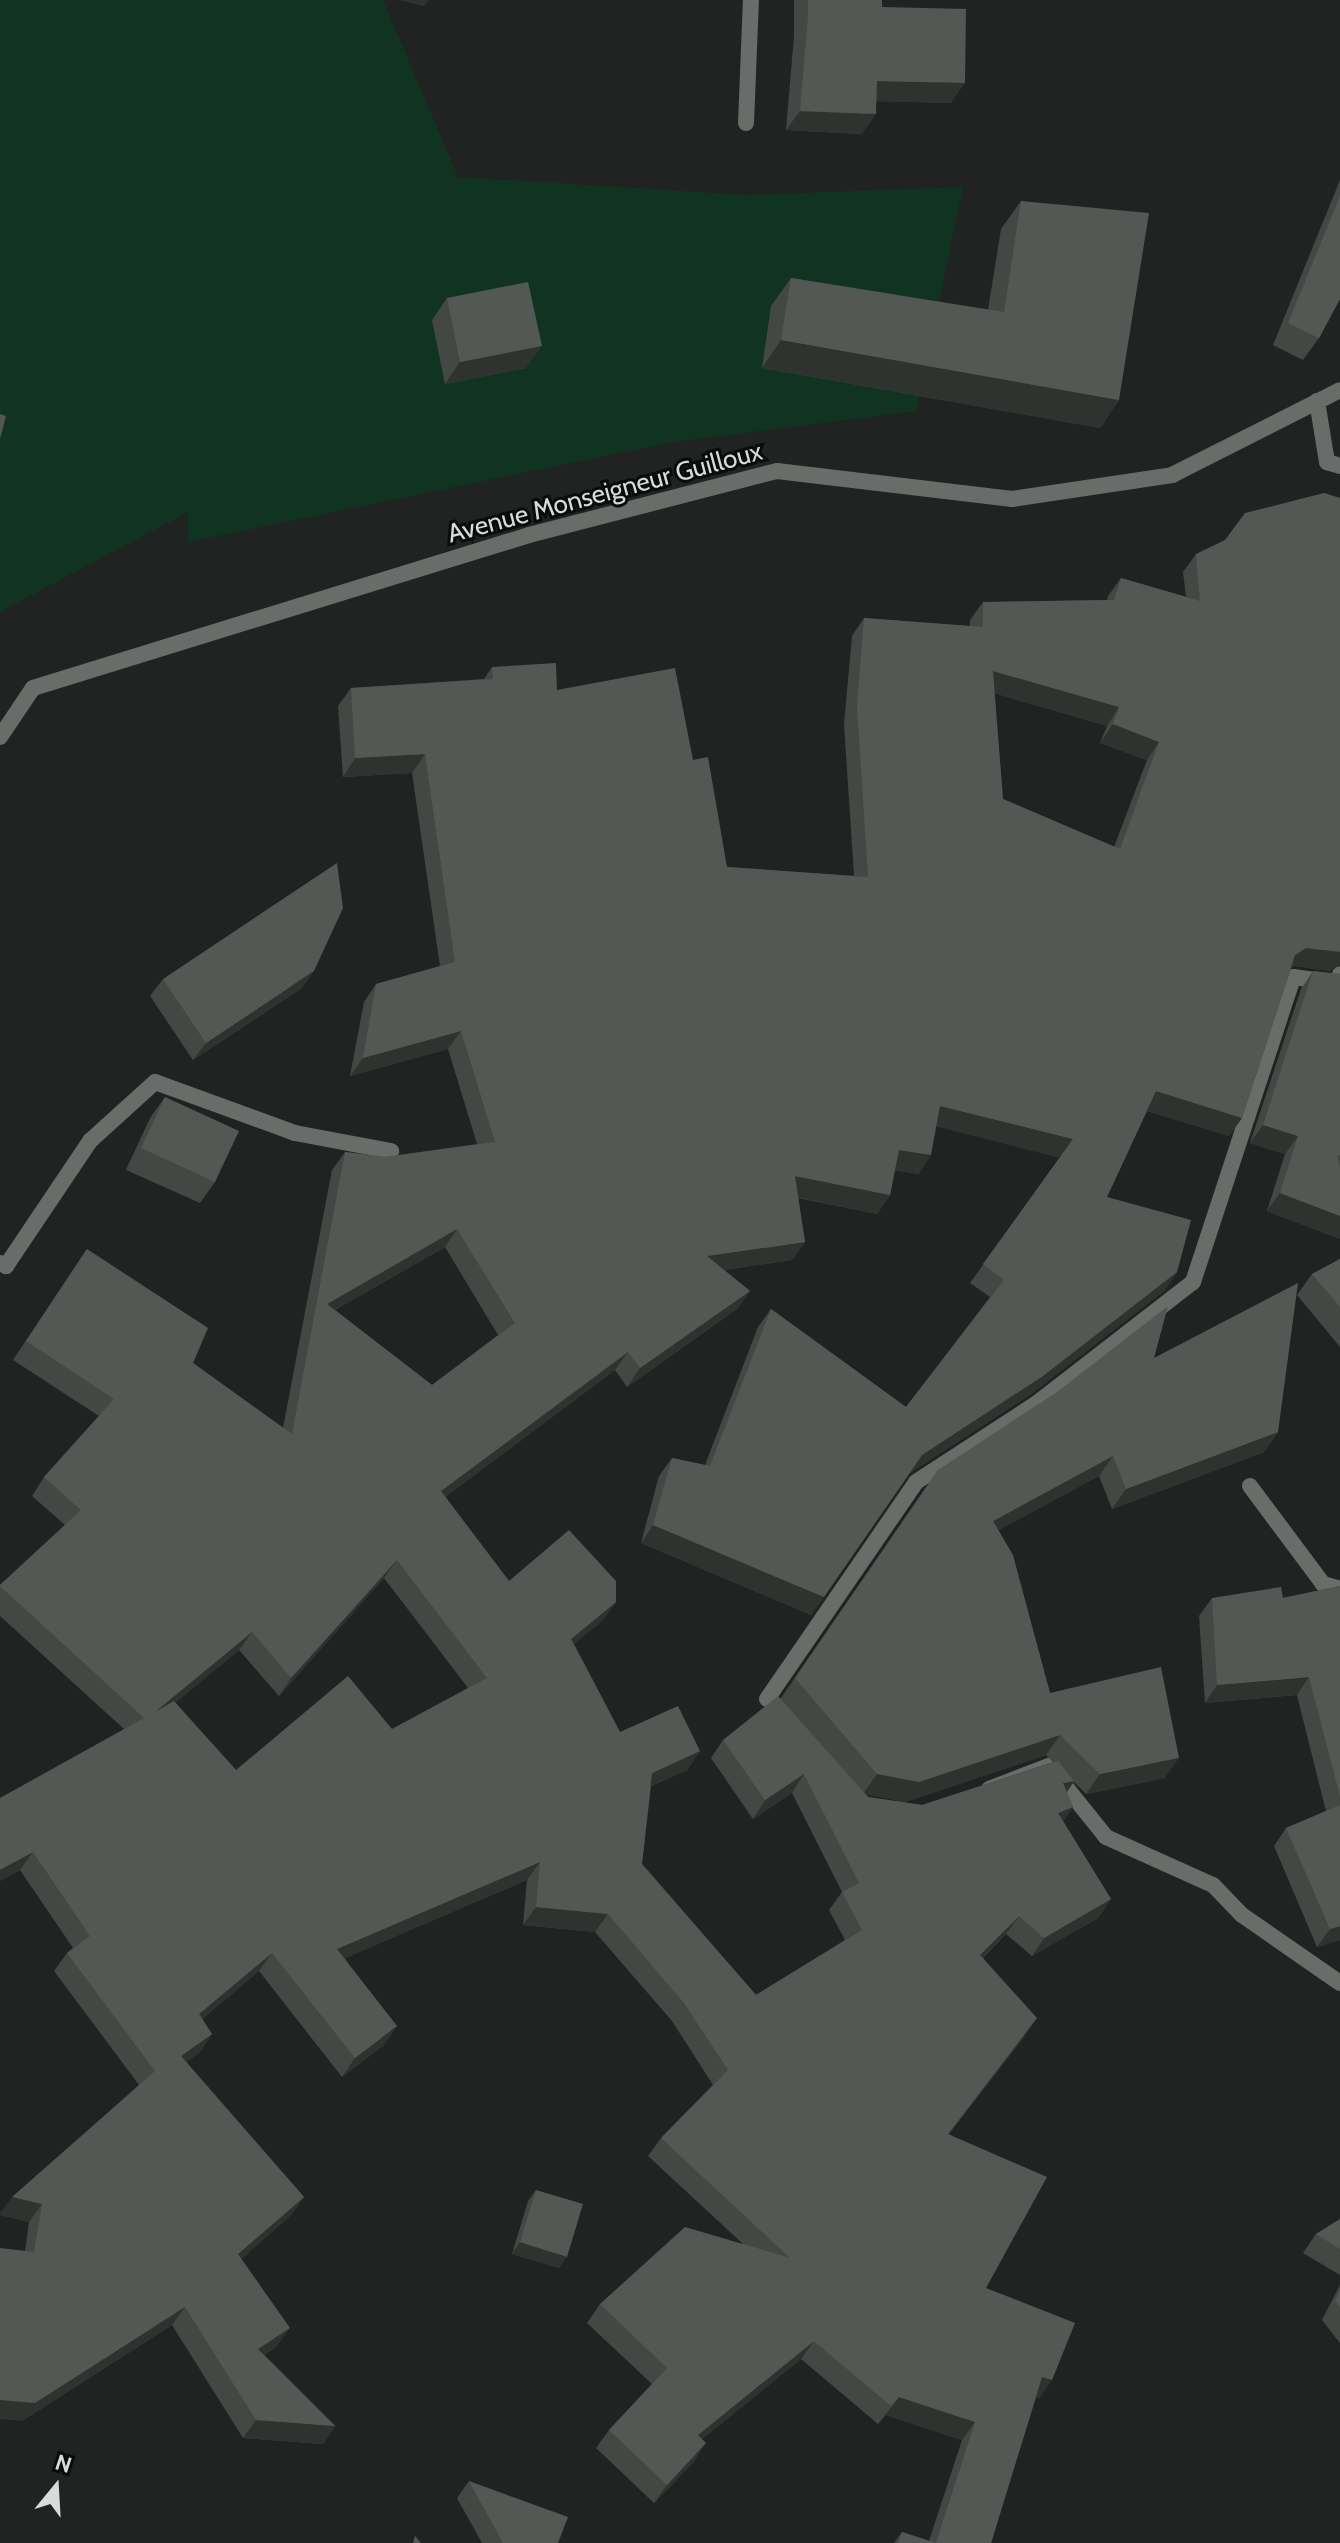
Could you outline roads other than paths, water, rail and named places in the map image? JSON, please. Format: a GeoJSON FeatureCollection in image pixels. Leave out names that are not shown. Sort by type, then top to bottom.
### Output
{"type":"FeatureCollection","features":[{"type":"Feature","properties":{"kind":"street"},"geometry":{"type":"LineString","coordinates":[[746,123],[751,0]]}},
{"type":"Feature","properties":{"kind":"street","name":"Avenue Monseigneur Guilloux"},"geometry":{"type":"LineString","coordinates":[[0,737],[33,688],[529,535],[777,471],[1012,499],[1172,475],[1340,390]]}},
{"type":"Feature","properties":{"kind":"street"},"geometry":{"type":"LineString","coordinates":[[1317,401],[1327,462],[1340,466]]}},
{"type":"Feature","properties":{"kind":"street"},"geometry":{"type":"LineString","coordinates":[[784,1719],[767,1699],[916,1482],[1037,1403],[1193,1282],[1293,977],[1338,983],[1340,974]]}},
{"type":"Feature","properties":{"kind":"street"},"geometry":{"type":"LineString","coordinates":[[0,1263],[6,1266],[90,1141],[155,1082],[295,1133],[391,1151]]}},
{"type":"Feature","properties":{"kind":"street"},"geometry":{"type":"LineString","coordinates":[[1250,1486],[1323,1584],[1340,1589]]}},
{"type":"Feature","properties":{"kind":"street"},"geometry":{"type":"LineString","coordinates":[[974,1795],[1049,1766],[1106,1837],[1213,1885],[1242,1915],[1340,1983]]}}]}
